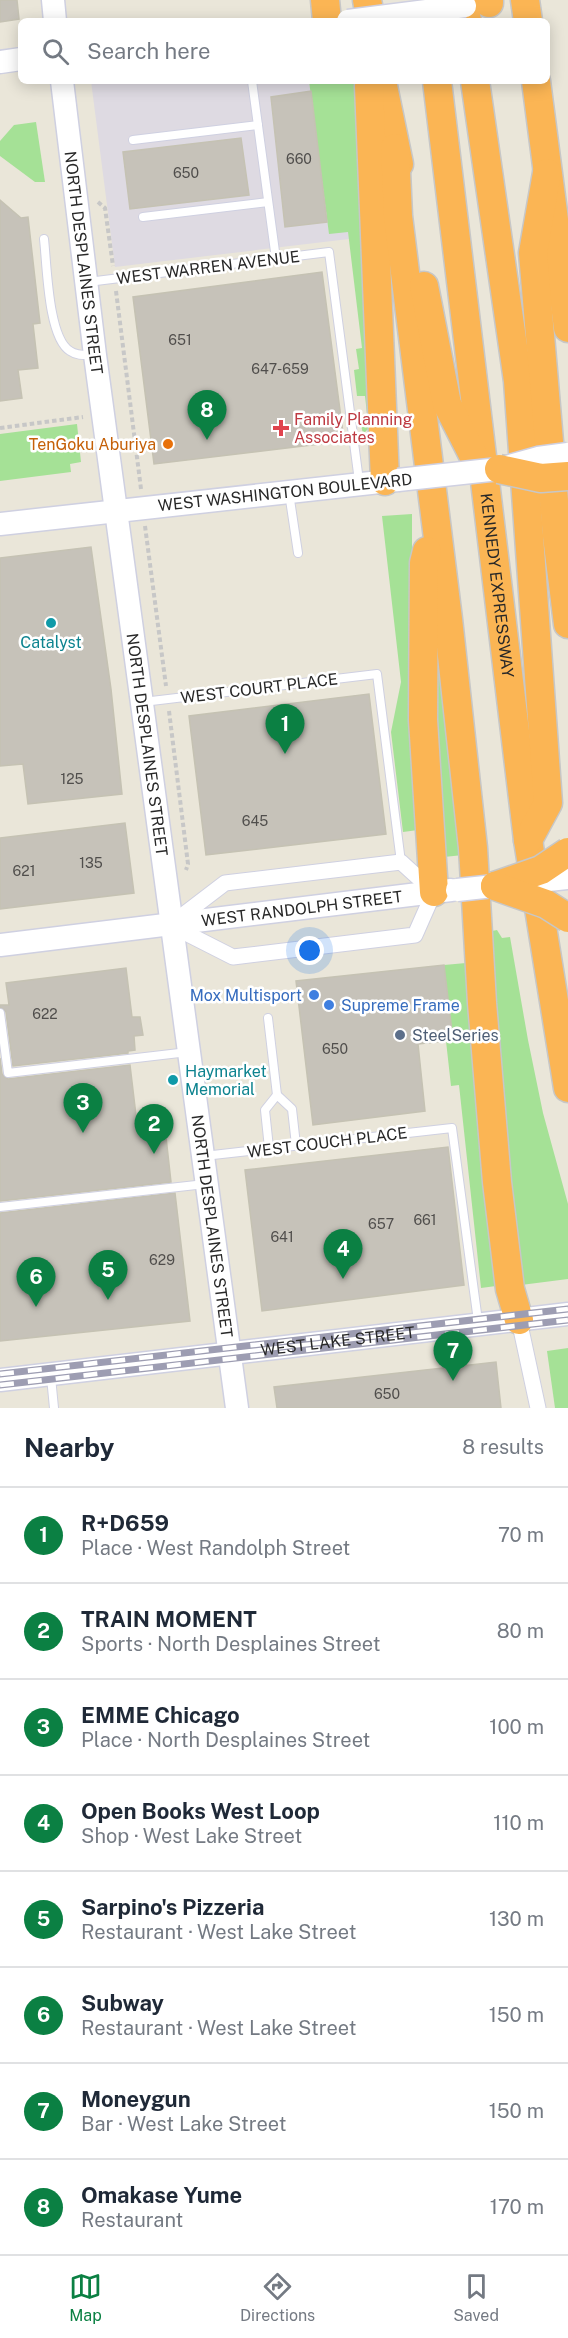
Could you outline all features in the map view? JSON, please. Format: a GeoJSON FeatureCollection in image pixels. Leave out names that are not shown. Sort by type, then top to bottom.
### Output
{"type":"FeatureCollection","features":[{"type":"Feature","properties":{"kind":"highway"},"geometry":{"type":"LineString","coordinates":[[325,0],[327,18]]}},
{"type":"Feature","properties":{"kind":"highway"},"geometry":{"type":"LineString","coordinates":[[367,0],[370,18]]}},
{"type":"Feature","properties":{"kind":"highway"},"geometry":{"type":"LineString","coordinates":[[427,0],[429,18]]}},
{"type":"Feature","properties":{"kind":"highway"},"geometry":{"type":"LineString","coordinates":[[369,84],[381,482]]}},
{"type":"Feature","properties":{"kind":"highway"},"geometry":{"type":"LineString","coordinates":[[383,84],[447,404],[492,474],[541,478],[568,476]]}},
{"type":"Feature","properties":{"kind":"highway","name":"KENNEDY EXPRESSWAY"},"geometry":{"type":"LineString","coordinates":[[436,84],[492,474],[528,840],[568,1088]]}},
{"type":"Feature","properties":{"kind":"highway"},"geometry":{"type":"LineString","coordinates":[[475,84],[518,381],[548,803],[528,840]]}},
{"type":"Feature","properties":{"kind":"highway"},"geometry":{"type":"LineString","coordinates":[[536,84],[568,328]]}},
{"type":"Feature","properties":{"kind":"highway"},"geometry":{"type":"LineString","coordinates":[[395,148],[398,216],[448,619],[473,848],[482,1003],[497,1182],[509,1283],[519,1320]]}},
{"type":"Feature","properties":{"kind":"highway"},"geometry":{"type":"LineString","coordinates":[[548,173],[533,254],[556,524],[568,624]]}},
{"type":"Feature","properties":{"kind":"highway"},"geometry":{"type":"LineString","coordinates":[[434,519],[424,562],[423,720],[446,891]]}},
{"type":"Feature","properties":{"kind":"highway"},"geometry":{"type":"LineString","coordinates":[[495,886],[541,870],[568,852]]}},
{"type":"Feature","properties":{"kind":"highway"},"geometry":{"type":"LineString","coordinates":[[495,886],[546,904],[568,918]]}},
{"type":"Feature","properties":{"kind":"main road"},"geometry":{"type":"LineString","coordinates":[[53,0],[55,18]]}},
{"type":"Feature","properties":{"kind":"main road"},"geometry":{"type":"LineString","coordinates":[[380,18],[504,7]]}},
{"type":"Feature","properties":{"kind":"main road"},"geometry":{"type":"LineString","coordinates":[[0,62],[18,59]]}},
{"type":"Feature","properties":{"kind":"main road","name":"NORTH DESPLAINES STREET"},"geometry":{"type":"LineString","coordinates":[[62,84],[95,355],[170,925],[237,1408]]}},
{"type":"Feature","properties":{"kind":"main road","name":"WEST WASHINGTON BOULEVARD"},"geometry":{"type":"LineString","coordinates":[[0,524],[381,482],[492,474],[538,458],[568,454]]}},
{"type":"Feature","properties":{"kind":"main road","name":"WEST RANDOLPH STREET"},"geometry":{"type":"LineString","coordinates":[[0,945],[568,878]]}},
{"type":"Feature","properties":{"kind":"main road","name":"WEST LAKE STREET"},"geometry":{"type":"LineString","coordinates":[[0,1380],[560,1315]]}},
{"type":"Feature","properties":{"kind":"street","name":"WEST RANDOLPH STREET"},"geometry":{"type":"LineString","coordinates":[[401,862],[446,891],[414,935],[233,957],[170,925],[225,883],[401,862]]}},
{"type":"Feature","properties":{"kind":"street"},"geometry":{"type":"LineString","coordinates":[[519,1320],[538,1408]]}},
{"type":"Feature","properties":{"kind":"lane"},"geometry":{"type":"LineString","coordinates":[[252,84],[276,259]]}},
{"type":"Feature","properties":{"kind":"lane"},"geometry":{"type":"LineString","coordinates":[[133,140],[258,125]]}},
{"type":"Feature","properties":{"kind":"lane"},"geometry":{"type":"LineString","coordinates":[[143,217],[268,202]]}},
{"type":"Feature","properties":{"kind":"lane"},"geometry":{"type":"LineString","coordinates":[[44,239],[57,336],[68,350],[82,355],[95,355]]}},
{"type":"Feature","properties":{"kind":"lane","name":"WEST WARREN AVENUE"},"geometry":{"type":"LineString","coordinates":[[87,282],[329,252],[381,482]]}},
{"type":"Feature","properties":{"kind":"lane"},"geometry":{"type":"LineString","coordinates":[[289,492],[298,554]]}},
{"type":"Feature","properties":{"kind":"lane","name":"WEST COURT PLACE"},"geometry":{"type":"LineString","coordinates":[[142,702],[377,674],[401,862]]}},
{"type":"Feature","properties":{"kind":"lane"},"geometry":{"type":"LineString","coordinates":[[0,1013],[8,1073],[188,1052]]}},
{"type":"Feature","properties":{"kind":"lane"},"geometry":{"type":"LineString","coordinates":[[268,1018],[277,1095],[292,1109],[296,1145]]}},
{"type":"Feature","properties":{"kind":"lane"},"geometry":{"type":"LineString","coordinates":[[269,1148],[265,1110],[277,1095]]}},
{"type":"Feature","properties":{"kind":"lane","name":"WEST COUCH PLACE"},"geometry":{"type":"LineString","coordinates":[[203,1156],[452,1128],[479,1324]]}},
{"type":"Feature","properties":{"kind":"lane"},"geometry":{"type":"LineString","coordinates":[[0,1207],[206,1183]]}},
{"type":"Feature","properties":{"kind":"lane"},"geometry":{"type":"LineString","coordinates":[[51,1374],[54,1408]]}},
{"type":"Feature","properties":{"kind":"path"},"geometry":{"type":"LineString","coordinates":[[105,208],[113,267]]}},
{"type":"Feature","properties":{"kind":"path"},"geometry":{"type":"LineString","coordinates":[[116,294],[138,463]]}},
{"type":"Feature","properties":{"kind":"path"},"geometry":{"type":"LineString","coordinates":[[0,428],[82,417]]}},
{"type":"Feature","properties":{"kind":"path"},"geometry":{"type":"LineString","coordinates":[[148,544],[165,684]]}},
{"type":"Feature","properties":{"kind":"path"},"geometry":{"type":"LineString","coordinates":[[169,711],[188,864]]}},
{"type":"Feature","properties":{"kind":"shaded area"},"geometry":{"type":"Polygon","coordinates":[[[91,84],[309,84],[330,233],[348,231],[349,239],[115,267],[91,84]]]}},
{"type":"Feature","properties":{"kind":"green space"},"geometry":{"type":"Polygon","coordinates":[[[309,84],[355,84],[362,180],[370,427],[363,434],[361,425],[368,423],[365,396],[357,396],[354,370],[359,369],[356,349],[362,348],[348,232],[329,234],[309,84]]]}},
{"type":"Feature","properties":{"kind":"green space"},"geometry":{"type":"Polygon","coordinates":[[[36,122],[45,182],[35,182],[0,156],[0,141],[14,125],[36,122]]]}},
{"type":"Feature","properties":{"kind":"green space"},"geometry":{"type":"Polygon","coordinates":[[[77,424],[81,462],[70,464],[71,472],[0,481],[0,434],[77,424]]]}},
{"type":"Feature","properties":{"kind":"green space"},"geometry":{"type":"Polygon","coordinates":[[[412,514],[412,654],[418,830],[403,832],[391,732],[401,682],[382,516],[412,514]]]}},
{"type":"Feature","properties":{"kind":"green space"},"geometry":{"type":"Polygon","coordinates":[[[438,635],[463,855],[444,857],[436,754],[438,635]]]}},
{"type":"Feature","properties":{"kind":"green space"},"geometry":{"type":"Polygon","coordinates":[[[497,930],[502,938],[510,937],[543,1113],[568,1204],[568,1279],[521,1285],[499,1081],[492,931],[497,930]]]}},
{"type":"Feature","properties":{"kind":"green space"},"geometry":{"type":"Polygon","coordinates":[[[466,963],[486,1213],[496,1286],[481,1288],[459,1085],[451,1086],[446,1041],[444,965],[466,963]]]}},
{"type":"Feature","properties":{"kind":"green space"},"geometry":{"type":"Polygon","coordinates":[[[568,1348],[568,1408],[555,1408],[547,1351],[568,1348]]]}},
{"type":"Feature","properties":{"kind":"building"},"geometry":{"type":"Polygon","coordinates":[[[0,0],[17,0],[18,19],[0,22],[0,0]]]}},
{"type":"Feature","properties":{"kind":"building"},"geometry":{"type":"Polygon","coordinates":[[[311,91],[327,222],[285,227],[271,97],[311,91]]]}},
{"type":"Feature","properties":{"kind":"building"},"geometry":{"type":"Polygon","coordinates":[[[241,138],[249,195],[130,209],[123,152],[241,138]]]}},
{"type":"Feature","properties":{"kind":"building"},"geometry":{"type":"Polygon","coordinates":[[[0,200],[21,218],[28,217],[40,323],[33,324],[38,368],[18,370],[22,398],[0,401],[0,200]]]}},
{"type":"Feature","properties":{"kind":"building"},"geometry":{"type":"Polygon","coordinates":[[[322,272],[344,441],[154,464],[133,297],[322,272]]]}},
{"type":"Feature","properties":{"kind":"building","name":"Catalyst"},"geometry":{"type":"Polygon","coordinates":[[[91,547],[111,689],[122,794],[28,804],[23,764],[0,766],[0,558],[91,547]]]}},
{"type":"Feature","properties":{"kind":"building"},"geometry":{"type":"Polygon","coordinates":[[[369,694],[386,834],[206,855],[189,716],[369,694]]]}},
{"type":"Feature","properties":{"kind":"building"},"geometry":{"type":"Polygon","coordinates":[[[125,823],[134,893],[0,909],[0,838],[125,823]]]}},
{"type":"Feature","properties":{"kind":"building"},"geometry":{"type":"Polygon","coordinates":[[[444,965],[453,1040],[418,1044],[425,1111],[313,1125],[296,981],[444,965]]]}},
{"type":"Feature","properties":{"kind":"building"},"geometry":{"type":"Polygon","coordinates":[[[126,968],[132,1017],[140,1017],[143,1035],[134,1036],[135,1050],[128,1051],[128,1053],[13,1066],[6,1012],[0,1007],[0,1005],[9,1005],[6,983],[126,968]]]}},
{"type":"Feature","properties":{"kind":"building"},"geometry":{"type":"Polygon","coordinates":[[[0,1058],[2,1074],[8,1079],[130,1065],[138,1132],[165,1128],[171,1182],[0,1201],[0,1058]]]}},
{"type":"Feature","properties":{"kind":"building"},"geometry":{"type":"Polygon","coordinates":[[[448,1147],[464,1285],[262,1311],[245,1170],[448,1147]]]}},
{"type":"Feature","properties":{"kind":"building"},"geometry":{"type":"Polygon","coordinates":[[[175,1193],[190,1321],[0,1341],[0,1213],[175,1193]]]}},
{"type":"Feature","properties":{"kind":"building"},"geometry":{"type":"Polygon","coordinates":[[[496,1362],[501,1408],[277,1408],[274,1387],[496,1362]]]}},
{"type":"Feature","properties":{"kind":"railway"},"geometry":{"type":"LineString","coordinates":[[0,1374],[568,1309]]}},
{"type":"Feature","properties":{"kind":"railway"},"geometry":{"type":"LineString","coordinates":[[0,1385],[568,1320]]}},
{"type":"Feature","properties":{"kind":"place","name":"Family Planning Associates"},"geometry":{"type":"Point","coordinates":[281,428]}},
{"type":"Feature","properties":{"kind":"place","name":"Omakase Yume"},"geometry":{"type":"Point","coordinates":[207,440]}},
{"type":"Feature","properties":{"kind":"place","name":"TenGoku Aburiya"},"geometry":{"type":"Point","coordinates":[168,444]}},
{"type":"Feature","properties":{"kind":"place","name":"Catalyst"},"geometry":{"type":"Point","coordinates":[51,623]}},
{"type":"Feature","properties":{"kind":"place","name":"R+D659"},"geometry":{"type":"Point","coordinates":[285,754]}},
{"type":"Feature","properties":{"kind":"place","name":"Mox Multisport"},"geometry":{"type":"Point","coordinates":[314,995]}},
{"type":"Feature","properties":{"kind":"place","name":"Supreme Frame"},"geometry":{"type":"Point","coordinates":[329,1005]}},
{"type":"Feature","properties":{"kind":"place","name":"SteelSeries"},"geometry":{"type":"Point","coordinates":[400,1035]}},
{"type":"Feature","properties":{"kind":"place","name":"Haymarket Memorial"},"geometry":{"type":"Point","coordinates":[173,1080]}},
{"type":"Feature","properties":{"kind":"place","name":"EMME Chicago"},"geometry":{"type":"Point","coordinates":[83,1133]}},
{"type":"Feature","properties":{"kind":"place","name":"TRAIN MOMENT"},"geometry":{"type":"Point","coordinates":[154,1154]}},
{"type":"Feature","properties":{"kind":"place","name":"Open Books West Loop"},"geometry":{"type":"Point","coordinates":[343,1279]}},
{"type":"Feature","properties":{"kind":"place","name":"Sarpino's Pizzeria"},"geometry":{"type":"Point","coordinates":[108,1300]}},
{"type":"Feature","properties":{"kind":"place","name":"Subway"},"geometry":{"type":"Point","coordinates":[36,1307]}},
{"type":"Feature","properties":{"kind":"place","name":"Moneygun"},"geometry":{"type":"Point","coordinates":[453,1381]}}]}
